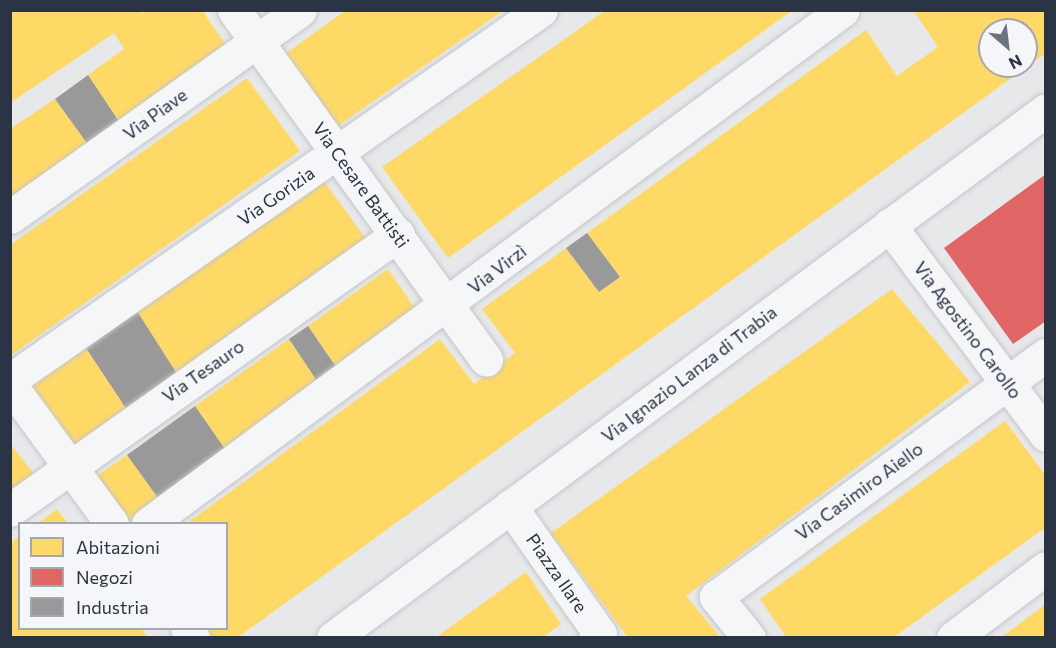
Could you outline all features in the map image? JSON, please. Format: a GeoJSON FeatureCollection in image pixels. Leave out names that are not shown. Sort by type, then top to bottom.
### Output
{"type":"FeatureCollection","features":[{"type":"Feature","properties":{"kind":"street","name":"Via Cesare Battisti"},"geometry":{"type":"LineString","coordinates":[[234,10],[398,234],[486,360]]}},
{"type":"Feature","properties":{"kind":"street","name":"Via Piave"},"geometry":{"type":"LineString","coordinates":[[10,217],[300,10]]}},
{"type":"Feature","properties":{"kind":"street","name":"Via Gorizia"},"geometry":{"type":"LineString","coordinates":[[10,382],[541,10]]}},
{"type":"Feature","properties":{"kind":"street","name":"Via Virzì"},"geometry":{"type":"LineString","coordinates":[[151,522],[448,306],[843,10]]}},
{"type":"Feature","properties":{"kind":"street","name":"Via Ignazio Lanza di Trabia"},"geometry":{"type":"LineString","coordinates":[[333,638],[1046,110]]}},
{"type":"Feature","properties":{"kind":"street","name":"Via Agostino Carollo"},"geometry":{"type":"LineString","coordinates":[[889,225],[1046,435]]}},
{"type":"Feature","properties":{"kind":"street","name":"Via Tesauro"},"geometry":{"type":"LineString","coordinates":[[10,510],[398,234]]}},
{"type":"Feature","properties":{"kind":"street","name":"Via Casimiro Aiello"},"geometry":{"type":"LineString","coordinates":[[749,638],[716,597],[1046,355]]}},
{"type":"Feature","properties":{"kind":"street"},"geometry":{"type":"LineString","coordinates":[[10,382],[111,522]]}},
{"type":"Feature","properties":{"kind":"street","name":"Piazza Ilare"},"geometry":{"type":"LineString","coordinates":[[510,506],[599,636]]}},
{"type":"Feature","properties":{"kind":"street"},"geometry":{"type":"LineString","coordinates":[[953,638],[1046,568]]}},
{"type":"Feature","properties":{"kind":"building: Abitazioni"},"geometry":{"type":"Polygon","coordinates":[[[10,10],[140,10],[142,14],[146,10],[202,10],[228,48],[120,123],[88,75],[124,49],[114,33],[10,103],[10,10]]]}},
{"type":"Feature","properties":{"kind":"building: Abitazioni"},"geometry":{"type":"Polygon","coordinates":[[[346,10],[504,10],[335,128],[285,54],[346,10]]]}},
{"type":"Feature","properties":{"kind":"building: Abitazioni"},"geometry":{"type":"Polygon","coordinates":[[[606,10],[793,10],[448,258],[382,167],[606,10]]]}},
{"type":"Feature","properties":{"kind":"building: Abitazioni"},"geometry":{"type":"Polygon","coordinates":[[[913,10],[1046,10],[1046,53],[1038,59],[1038,18],[978,18],[978,78],[1011,78],[237,638],[209,638],[204,630],[228,630],[228,522],[189,522],[440,339],[474,384],[515,353],[482,309],[566,248],[599,292],[620,277],[587,233],[866,30],[897,76],[938,47],[913,10]]]}},
{"type":"Feature","properties":{"kind":"building: Abitazioni"},"geometry":{"type":"Polygon","coordinates":[[[247,78],[300,151],[10,356],[10,245],[247,78]]]}},
{"type":"Feature","properties":{"kind":"building: Abitazioni"},"geometry":{"type":"Polygon","coordinates":[[[55,99],[89,146],[10,201],[10,129],[55,99]]]}},
{"type":"Feature","properties":{"kind":"building: Abitazioni"},"geometry":{"type":"Polygon","coordinates":[[[324,181],[368,242],[179,377],[137,311],[324,181]]]}},
{"type":"Feature","properties":{"kind":"building: Abitazioni"},"geometry":{"type":"Polygon","coordinates":[[[388,269],[416,310],[336,367],[308,326],[388,269]]]}},
{"type":"Feature","properties":{"kind":"building: Abitazioni"},"geometry":{"type":"Polygon","coordinates":[[[892,289],[970,382],[686,596],[721,638],[628,638],[551,533],[892,289]]]}},
{"type":"Feature","properties":{"kind":"building: Abitazioni"},"geometry":{"type":"Polygon","coordinates":[[[289,339],[317,381],[225,449],[195,406],[289,339]]]}},
{"type":"Feature","properties":{"kind":"building: Abitazioni"},"geometry":{"type":"Polygon","coordinates":[[[86,348],[129,413],[78,449],[32,385],[86,348]]]}},
{"type":"Feature","properties":{"kind":"building: Abitazioni"},"geometry":{"type":"Polygon","coordinates":[[[1005,421],[1046,476],[1046,527],[893,638],[787,638],[760,599],[1005,421]]]}},
{"type":"Feature","properties":{"kind":"building: Abitazioni"},"geometry":{"type":"Polygon","coordinates":[[[10,443],[36,477],[10,495],[10,443]]]}},
{"type":"Feature","properties":{"kind":"building: Abitazioni"},"geometry":{"type":"Polygon","coordinates":[[[127,455],[158,498],[127,521],[95,477],[127,455]]]}},
{"type":"Feature","properties":{"kind":"building: Abitazioni"},"geometry":{"type":"Polygon","coordinates":[[[57,509],[67,522],[40,522],[57,509]]]}},
{"type":"Feature","properties":{"kind":"building: Abitazioni"},"geometry":{"type":"Polygon","coordinates":[[[18,537],[18,630],[142,630],[148,638],[10,638],[10,543],[18,537]]]}},
{"type":"Feature","properties":{"kind":"building: Abitazioni"},"geometry":{"type":"Polygon","coordinates":[[[526,572],[561,624],[542,638],[435,638],[526,572]]]}},
{"type":"Feature","properties":{"kind":"building: Abitazioni"},"geometry":{"type":"Polygon","coordinates":[[[1046,604],[1046,638],[1000,638],[1046,604]]]}},
{"type":"Feature","properties":{"kind":"building: Negozi"},"geometry":{"type":"Polygon","coordinates":[[[1046,174],[1046,321],[1013,344],[944,248],[1046,174]]]}},
{"type":"Feature","properties":{"kind":"building: Industria"},"geometry":{"type":"Polygon","coordinates":[[[88,75],[120,123],[89,146],[55,99],[88,75]]]}},
{"type":"Feature","properties":{"kind":"building: Industria"},"geometry":{"type":"Polygon","coordinates":[[[587,233],[620,277],[599,292],[566,248],[587,233]]]}},
{"type":"Feature","properties":{"kind":"building: Industria"},"geometry":{"type":"Polygon","coordinates":[[[137,311],[179,377],[129,413],[86,348],[137,311]]]}},
{"type":"Feature","properties":{"kind":"building: Industria"},"geometry":{"type":"Polygon","coordinates":[[[308,326],[336,367],[317,381],[289,339],[308,326]]]}},
{"type":"Feature","properties":{"kind":"building: Industria"},"geometry":{"type":"Polygon","coordinates":[[[195,406],[225,449],[158,498],[127,455],[195,406]]]}}]}
